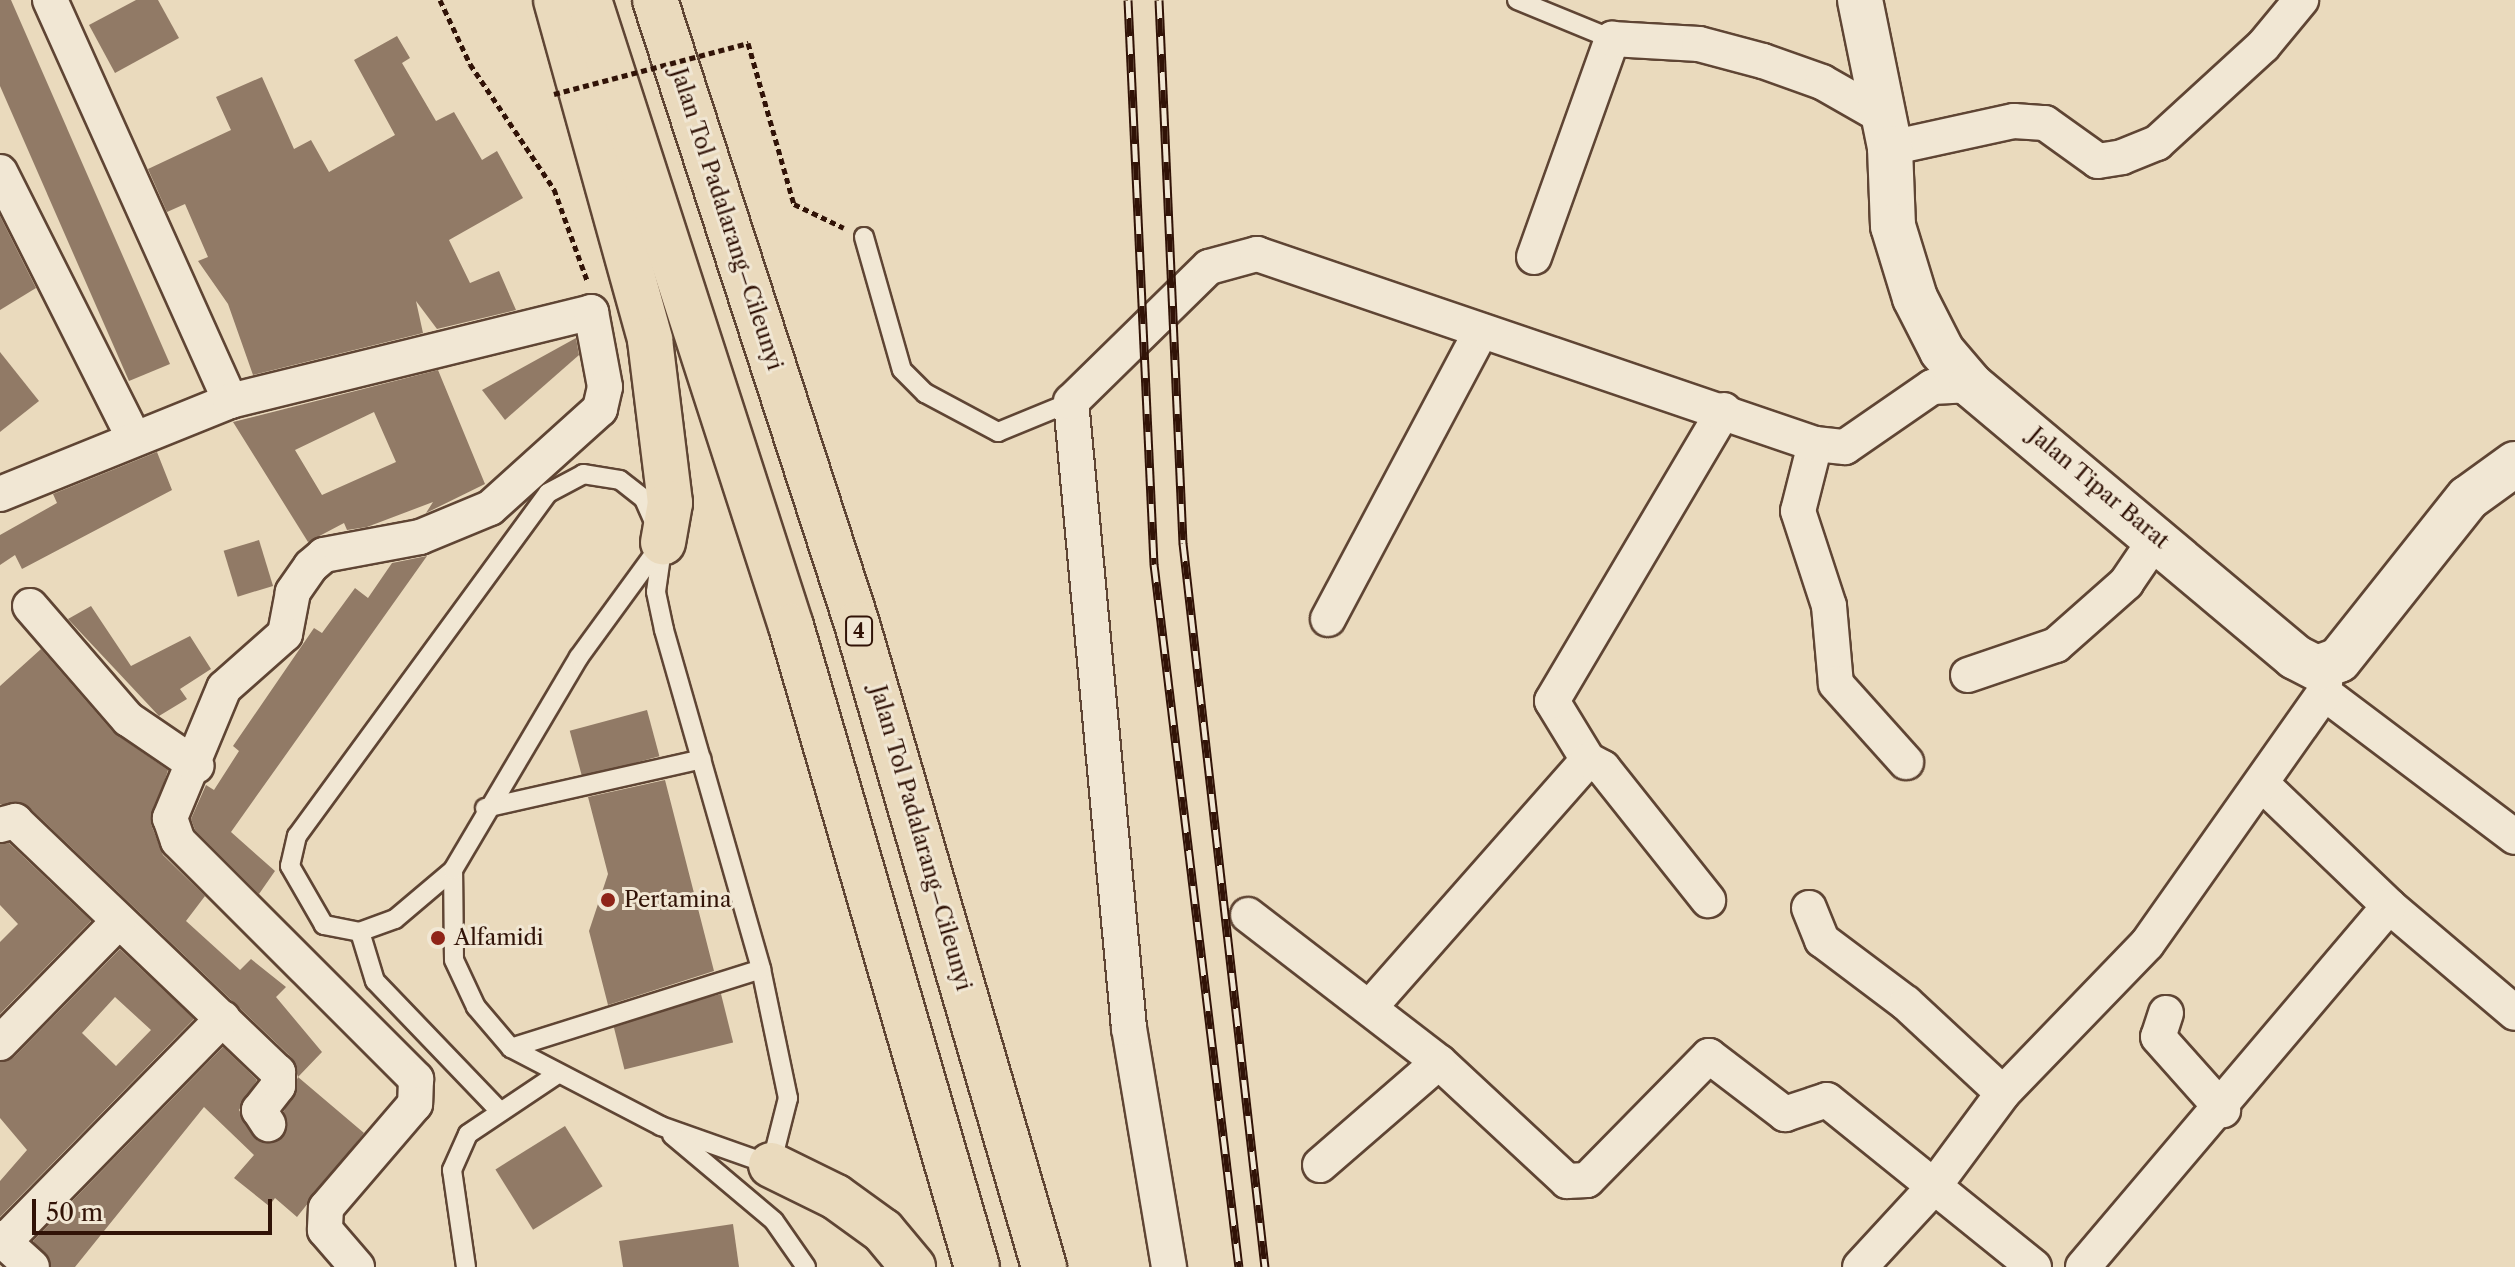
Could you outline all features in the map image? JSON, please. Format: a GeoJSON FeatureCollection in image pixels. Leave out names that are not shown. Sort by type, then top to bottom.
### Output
{"type":"FeatureCollection","features":[{"type":"Feature","properties":{"kind":"highway"},"geometry":{"type":"LineString","coordinates":[[556,0],[650,340],[670,503],[663,542]]}},
{"type":"Feature","properties":{"kind":"highway"},"geometry":{"type":"LineString","coordinates":[[589,0],[791,626],[977,1267]]}},
{"type":"Feature","properties":{"kind":"highway","name":"Jalan Tol Padalarang–Cileunyi"},"geometry":{"type":"LineString","coordinates":[[655,0],[857,624],[1044,1267]]}},
{"type":"Feature","properties":{"kind":"highway"},"geometry":{"type":"LineString","coordinates":[[771,1165],[883,1231],[913,1267]]}},
{"type":"Feature","properties":{"kind":"street"},"geometry":{"type":"LineString","coordinates":[[50,0],[230,401]]}},
{"type":"Feature","properties":{"kind":"street","name":"Jalan Tipar Barat"},"geometry":{"type":"LineString","coordinates":[[1860,0],[1885,132],[1893,226],[1902,263],[1942,351],[1971,385],[2158,536],[2265,634],[2325,680]]}},
{"type":"Feature","properties":{"kind":"street"},"geometry":{"type":"LineString","coordinates":[[1534,257],[1612,39],[1699,44],[1763,61],[1822,82],[1885,132],[2014,121],[2045,123],[2098,161],[2122,157],[2157,143],[2263,46],[2301,0]]}},
{"type":"Feature","properties":{"kind":"street"},"geometry":{"type":"LineString","coordinates":[[0,172],[133,436]]}},
{"type":"Feature","properties":{"kind":"street"},"geometry":{"type":"LineString","coordinates":[[1169,1267],[1129,1028],[1071,402],[1209,267],[1235,257],[1279,259],[1481,331],[1724,410],[1815,444],[1845,447],[1932,387],[1971,385]]}},
{"type":"Feature","properties":{"kind":"street"},"geometry":{"type":"LineString","coordinates":[[0,494],[133,436],[230,401],[591,312],[605,387],[600,409],[490,508],[420,537],[324,555],[311,566],[293,592],[285,634],[224,688],[197,766],[170,818],[178,841],[416,1079],[415,1104],[326,1208],[325,1230],[357,1267]]}},
{"type":"Feature","properties":{"kind":"street"},"geometry":{"type":"LineString","coordinates":[[1328,619],[1481,331]]}},
{"type":"Feature","properties":{"kind":"street"},"geometry":{"type":"LineString","coordinates":[[1708,900],[1603,768],[1588,760],[1552,701],[1724,410]]}},
{"type":"Feature","properties":{"kind":"street"},"geometry":{"type":"LineString","coordinates":[[1815,444],[1798,511],[1829,606],[1836,684],[1906,762]]}},
{"type":"Feature","properties":{"kind":"street"},"geometry":{"type":"LineString","coordinates":[[1860,1267],[1932,1189],[2003,1093],[2147,944],[2263,785],[2325,680],[2468,498],[2515,464]]}},
{"type":"Feature","properties":{"kind":"street"},"geometry":{"type":"LineString","coordinates":[[1968,675],[2056,645],[2126,583],[2158,536]]}},
{"type":"Feature","properties":{"kind":"street"},"geometry":{"type":"LineString","coordinates":[[30,606],[128,719],[197,766]]}},
{"type":"Feature","properties":{"kind":"street"},"geometry":{"type":"LineString","coordinates":[[2325,680],[2515,837]]}},
{"type":"Feature","properties":{"kind":"street"},"geometry":{"type":"LineString","coordinates":[[1370,1007],[1588,760]]}},
{"type":"Feature","properties":{"kind":"street"},"geometry":{"type":"LineString","coordinates":[[2263,785],[2389,906],[2515,1013]]}},
{"type":"Feature","properties":{"kind":"street"},"geometry":{"type":"LineString","coordinates":[[0,825],[15,821],[278,1072],[278,1086],[259,1110],[268,1124]]}},
{"type":"Feature","properties":{"kind":"street"},"geometry":{"type":"LineString","coordinates":[[2083,1267],[2223,1110],[2389,906]]}},
{"type":"Feature","properties":{"kind":"street"},"geometry":{"type":"LineString","coordinates":[[1809,908],[1822,940],[1906,1003],[2003,1093]]}},
{"type":"Feature","properties":{"kind":"street"},"geometry":{"type":"LineString","coordinates":[[1248,915],[1439,1062],[1576,1184],[1709,1056],[1785,1114],[1827,1100],[1932,1189],[2034,1267]]}},
{"type":"Feature","properties":{"kind":"street"},"geometry":{"type":"LineString","coordinates":[[0,1043],[118,922]]}},
{"type":"Feature","properties":{"kind":"street"},"geometry":{"type":"LineString","coordinates":[[2166,1013],[2158,1037],[2223,1110]]}},
{"type":"Feature","properties":{"kind":"street"},"geometry":{"type":"LineString","coordinates":[[32,1267],[2,1240],[223,1018]]}},
{"type":"Feature","properties":{"kind":"street"},"geometry":{"type":"LineString","coordinates":[[1320,1165],[1439,1062]]}},
{"type":"Feature","properties":{"kind":"lane"},"geometry":{"type":"LineString","coordinates":[[1517,0],[1612,39]]}},
{"type":"Feature","properties":{"kind":"lane"},"geometry":{"type":"LineString","coordinates":[[864,237],[902,370],[925,393],[998,432],[1071,402]]}},
{"type":"Feature","properties":{"kind":"lane"},"geometry":{"type":"LineString","coordinates":[[453,870],[454,960],[476,1007],[511,1048],[556,1075],[661,1126],[771,1165],[788,1098],[761,969],[656,592],[663,542],[644,499],[620,480],[583,474],[548,493],[297,836],[290,866],[296,887],[324,925],[360,932],[395,919],[453,870],[485,808],[663,542]]}},
{"type":"Feature","properties":{"kind":"lane"},"geometry":{"type":"LineString","coordinates":[[485,808],[702,759]]}},
{"type":"Feature","properties":{"kind":"lane"},"geometry":{"type":"LineString","coordinates":[[360,932],[375,981],[497,1108]]}},
{"type":"Feature","properties":{"kind":"lane"},"geometry":{"type":"LineString","coordinates":[[511,1048],[761,969]]}},
{"type":"Feature","properties":{"kind":"lane"},"geometry":{"type":"LineString","coordinates":[[466,1267],[452,1170],[468,1134],[497,1108],[556,1075]]}},
{"type":"Feature","properties":{"kind":"lane"},"geometry":{"type":"LineString","coordinates":[[661,1126],[774,1221],[806,1267]]}},
{"type":"Feature","properties":{"kind":"path"},"geometry":{"type":"LineString","coordinates":[[440,0],[470,64],[554,189],[584,259],[591,312]]}},
{"type":"Feature","properties":{"kind":"path"},"geometry":{"type":"LineString","coordinates":[[554,94],[748,43],[794,204],[864,237]]}},
{"type":"Feature","properties":{"kind":"building"},"geometry":{"type":"Polygon","coordinates":[[[0,0],[11,0],[170,364],[129,381],[0,86],[0,0]]]}},
{"type":"Feature","properties":{"kind":"building"},"geometry":{"type":"Polygon","coordinates":[[[136,0],[158,0],[179,38],[115,73],[89,25],[136,0]]]}},
{"type":"Feature","properties":{"kind":"building"},"geometry":{"type":"Polygon","coordinates":[[[397,36],[410,58],[402,63],[436,121],[454,112],[482,160],[497,151],[523,198],[449,240],[470,283],[499,271],[516,310],[437,329],[416,301],[423,333],[253,375],[228,304],[198,261],[208,257],[185,204],[167,212],[148,169],[231,130],[216,97],[262,77],[294,149],[311,140],[329,172],[395,135],[354,60],[397,36]]]}},
{"type":"Feature","properties":{"kind":"building"},"geometry":{"type":"Polygon","coordinates":[[[0,216],[36,288],[0,310],[0,216]]]}},
{"type":"Feature","properties":{"kind":"building"},"geometry":{"type":"Polygon","coordinates":[[[576,338],[579,355],[505,420],[482,390],[576,338]]]}},
{"type":"Feature","properties":{"kind":"building"},"geometry":{"type":"Polygon","coordinates":[[[0,352],[39,401],[0,432],[0,352]]]}},
{"type":"Feature","properties":{"kind":"building"},"geometry":{"type":"Polygon","coordinates":[[[438,370],[485,484],[426,513],[433,502],[367,527],[347,530],[344,523],[308,542],[233,422],[438,370]],[[374,412],[295,450],[322,495],[396,462],[374,412]]]}},
{"type":"Feature","properties":{"kind":"building"},"geometry":{"type":"Polygon","coordinates":[[[157,452],[172,490],[22,569],[15,555],[0,565],[0,535],[57,503],[53,494],[157,452]]]}},
{"type":"Feature","properties":{"kind":"building"},"geometry":{"type":"Polygon","coordinates":[[[259,540],[273,586],[238,597],[224,551],[259,540]]]}},
{"type":"Feature","properties":{"kind":"building"},"geometry":{"type":"Polygon","coordinates":[[[427,556],[231,832],[275,871],[259,894],[195,830],[191,819],[206,785],[214,790],[239,751],[233,746],[314,628],[322,633],[355,588],[368,598],[392,563],[427,556]]]}},
{"type":"Feature","properties":{"kind":"building"},"geometry":{"type":"Polygon","coordinates":[[[91,606],[131,666],[190,636],[211,669],[180,689],[187,699],[159,716],[68,619],[91,606]]]}},
{"type":"Feature","properties":{"kind":"building"},"geometry":{"type":"Polygon","coordinates":[[[41,649],[113,732],[168,770],[151,824],[163,855],[205,896],[186,921],[240,970],[251,959],[286,987],[276,997],[322,1052],[298,1077],[292,1058],[29,807],[0,804],[0,686],[41,649]]]}},
{"type":"Feature","properties":{"kind":"building"},"geometry":{"type":"Polygon","coordinates":[[[647,710],[659,756],[582,777],[570,731],[647,710]]]}},
{"type":"Feature","properties":{"kind":"building"},"geometry":{"type":"Polygon","coordinates":[[[665,780],[714,971],[608,1005],[589,931],[608,874],[588,797],[665,780]]]}},
{"type":"Feature","properties":{"kind":"building"},"geometry":{"type":"Polygon","coordinates":[[[9,843],[91,921],[0,1014],[0,942],[18,924],[0,905],[0,844],[9,843]]]}},
{"type":"Feature","properties":{"kind":"building"},"geometry":{"type":"Polygon","coordinates":[[[120,949],[194,1019],[0,1217],[0,1181],[27,1150],[0,1118],[0,1062],[14,1057],[120,949]],[[115,997],[82,1033],[116,1066],[151,1030],[115,997]]]}},
{"type":"Feature","properties":{"kind":"building"},"geometry":{"type":"Polygon","coordinates":[[[721,994],[733,1043],[624,1070],[612,1021],[721,994]]]}},
{"type":"Feature","properties":{"kind":"building"},"geometry":{"type":"Polygon","coordinates":[[[223,1047],[257,1080],[239,1110],[258,1141],[285,1134],[284,1111],[298,1077],[364,1133],[297,1217],[275,1198],[269,1206],[234,1178],[254,1155],[204,1107],[75,1267],[51,1267],[33,1241],[223,1047]]]}},
{"type":"Feature","properties":{"kind":"building"},"geometry":{"type":"Polygon","coordinates":[[[565,1126],[603,1186],[533,1230],[495,1169],[565,1126]]]}},
{"type":"Feature","properties":{"kind":"building"},"geometry":{"type":"Polygon","coordinates":[[[733,1224],[739,1267],[623,1267],[619,1241],[733,1224]]]}},
{"type":"Feature","properties":{"kind":"railway"},"geometry":{"type":"LineString","coordinates":[[1128,0],[1154,564],[1239,1267]]}},
{"type":"Feature","properties":{"kind":"railway"},"geometry":{"type":"LineString","coordinates":[[1159,0],[1183,543],[1265,1267]]}},
{"type":"Feature","properties":{"kind":"place","name":"Pertamina"},"geometry":{"type":"Point","coordinates":[608,900]}},
{"type":"Feature","properties":{"kind":"place","name":"Alfamidi"},"geometry":{"type":"Point","coordinates":[438,938]}}]}
